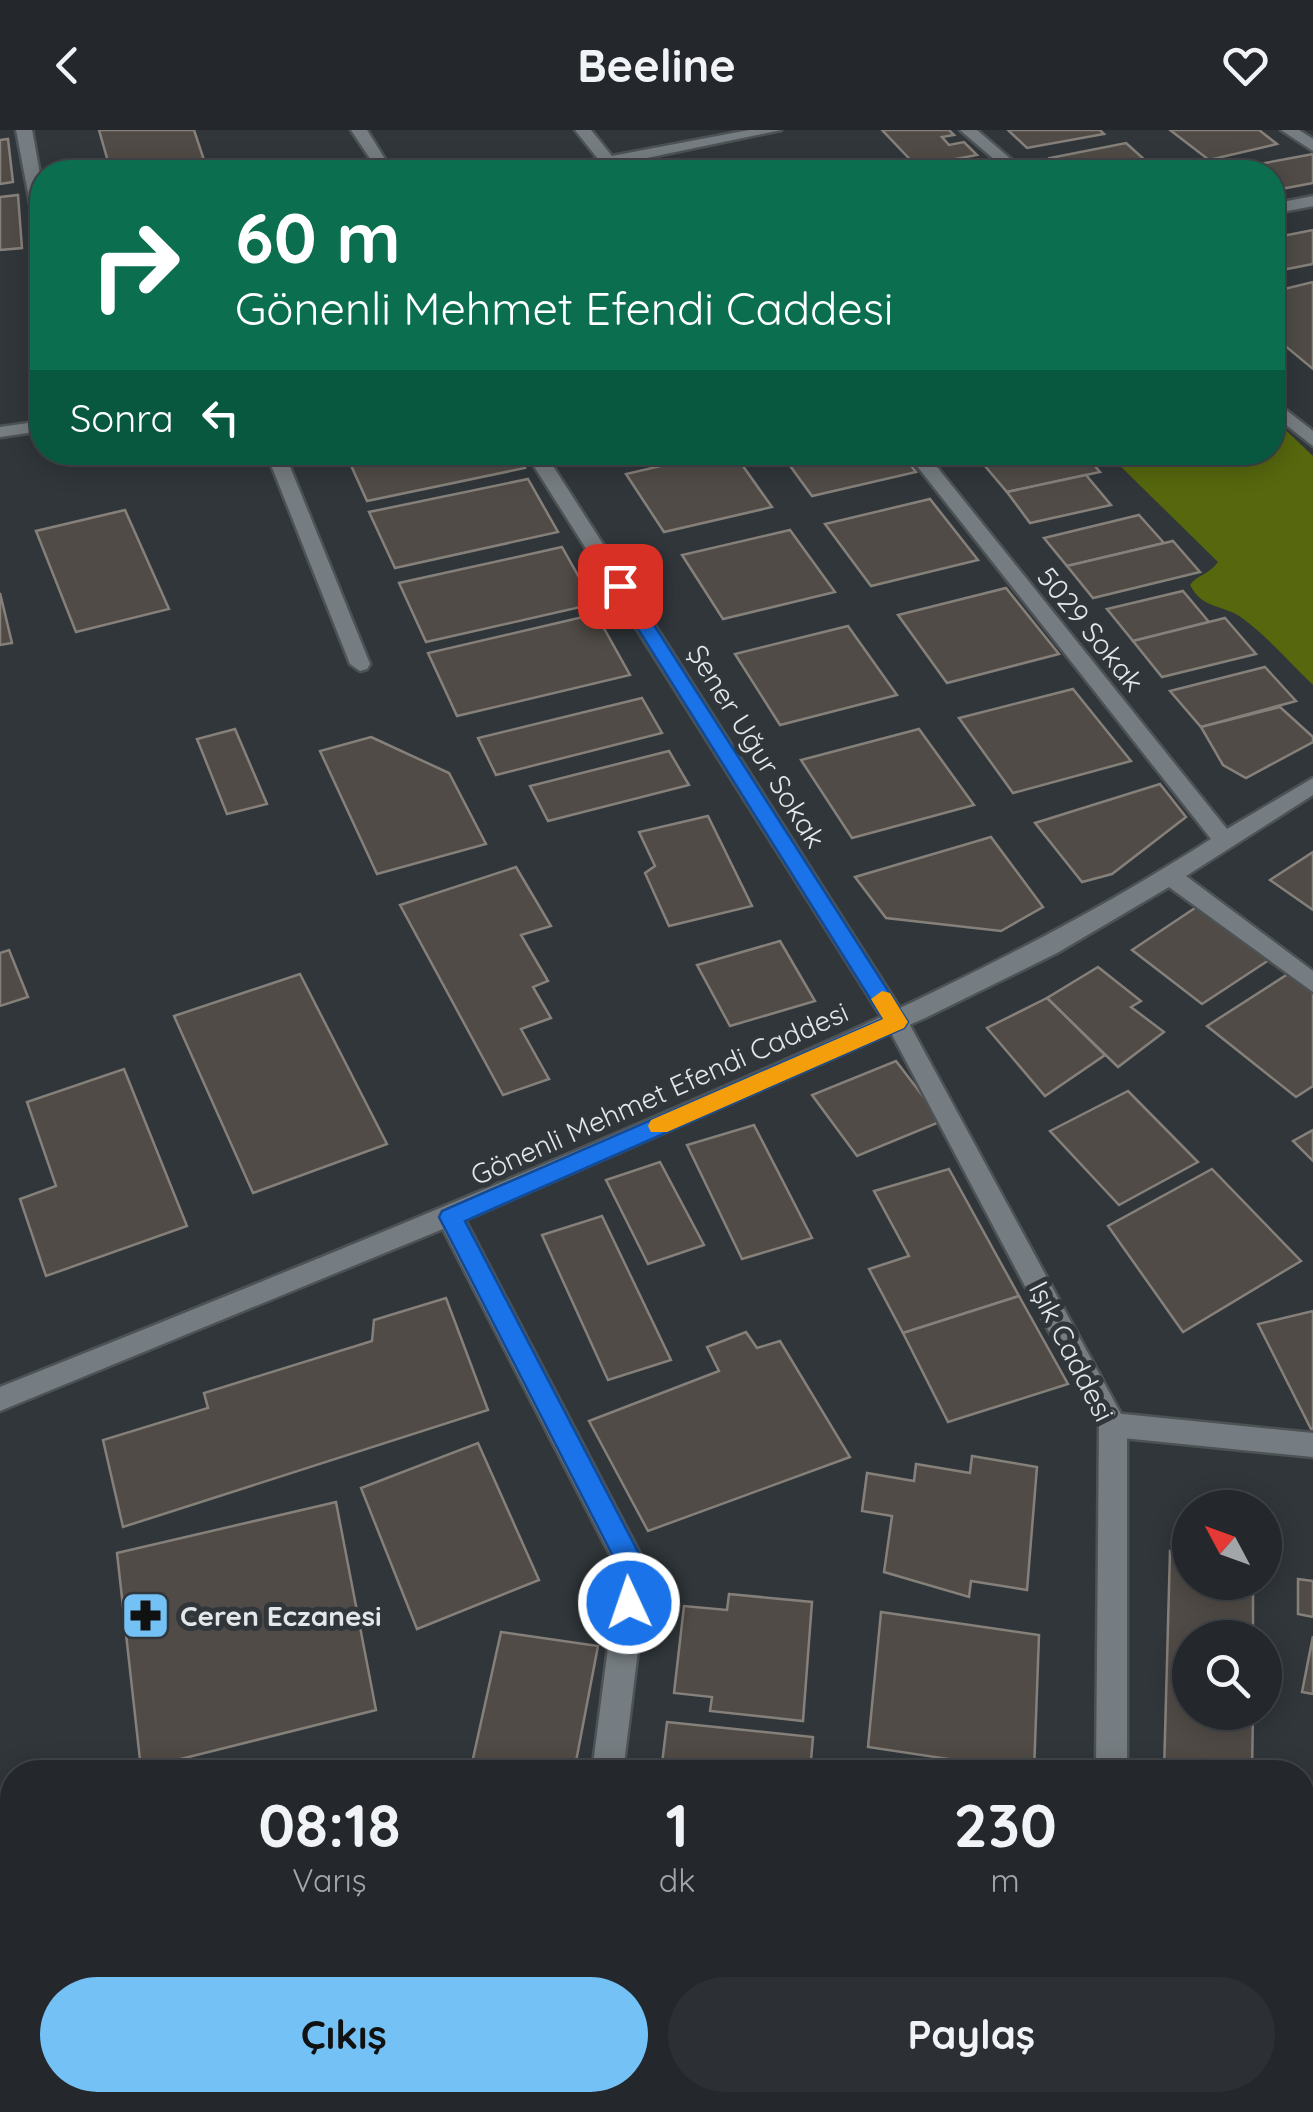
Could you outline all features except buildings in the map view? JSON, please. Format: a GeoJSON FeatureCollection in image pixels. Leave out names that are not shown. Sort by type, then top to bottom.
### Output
{"type":"FeatureCollection","features":[{"type":"Feature","properties":{"kind":"street"},"geometry":{"type":"LineString","coordinates":[[24,130],[30,161]]}},
{"type":"Feature","properties":{"kind":"street"},"geometry":{"type":"LineString","coordinates":[[360,130],[379,160]]}},
{"type":"Feature","properties":{"kind":"street"},"geometry":{"type":"LineString","coordinates":[[583,130],[607,160]]}},
{"type":"Feature","properties":{"kind":"street"},"geometry":{"type":"LineString","coordinates":[[642,160],[773,130]]}},
{"type":"Feature","properties":{"kind":"street"},"geometry":{"type":"LineString","coordinates":[[968,130],[1004,160]]}},
{"type":"Feature","properties":{"kind":"street"},"geometry":{"type":"LineString","coordinates":[[1289,130],[1313,146]]}},
{"type":"Feature","properties":{"kind":"street"},"geometry":{"type":"LineString","coordinates":[[1285,206],[1313,201]]}},
{"type":"Feature","properties":{"kind":"street"},"geometry":{"type":"LineString","coordinates":[[1285,416],[1313,441]]}},
{"type":"Feature","properties":{"kind":"street"},"geometry":{"type":"LineString","coordinates":[[0,432],[30,428]]}},
{"type":"Feature","properties":{"kind":"street"},"geometry":{"type":"LineString","coordinates":[[281,465],[360,664]]}},
{"type":"Feature","properties":{"kind":"street","name":"Şener Uğur Sokak"},"geometry":{"type":"LineString","coordinates":[[542,465],[897,1022]]}},
{"type":"Feature","properties":{"kind":"street","name":"5029 Sokak"},"geometry":{"type":"LineString","coordinates":[[925,465],[1223,839]]}},
{"type":"Feature","properties":{"kind":"street","name":"Gönenli Mehmet Efendi Caddesi"},"geometry":{"type":"LineString","coordinates":[[0,1399],[450,1217],[897,1022],[1050,947],[1171,877],[1223,839],[1313,784]]}},
{"type":"Feature","properties":{"kind":"street"},"geometry":{"type":"LineString","coordinates":[[1171,877],[1313,982]]}},
{"type":"Feature","properties":{"kind":"street","name":"Işık Caddesi"},"geometry":{"type":"LineString","coordinates":[[897,1022],[1113,1425],[1112,1760]]}},
{"type":"Feature","properties":{"kind":"street"},"geometry":{"type":"LineString","coordinates":[[450,1217],[633,1569],[608,1760]]}},
{"type":"Feature","properties":{"kind":"street"},"geometry":{"type":"LineString","coordinates":[[1113,1425],[1313,1445]]}},
{"type":"Feature","properties":{"kind":"green space"},"geometry":{"type":"Polygon","coordinates":[[[1285,429],[1313,456],[1313,685],[1252,625],[1195,593],[1190,585],[1218,562],[1119,465],[1285,465],[1285,429]]]}},
{"type":"Feature","properties":{"kind":"slow traffic"},"geometry":{"type":"LineString","coordinates":[[659,1126],[897,1022],[882,999]]}},
{"type":"Feature","properties":{"kind":"place","name":"Ceren Eczanesi"},"geometry":{"type":"Point","coordinates":[145,1615]}},
{"type":"Feature","properties":{"kind":"route"},"geometry":{"type":"LineString","coordinates":[[620,586],[897,1022],[450,1217],[633,1569],[629,1603]]}}]}
